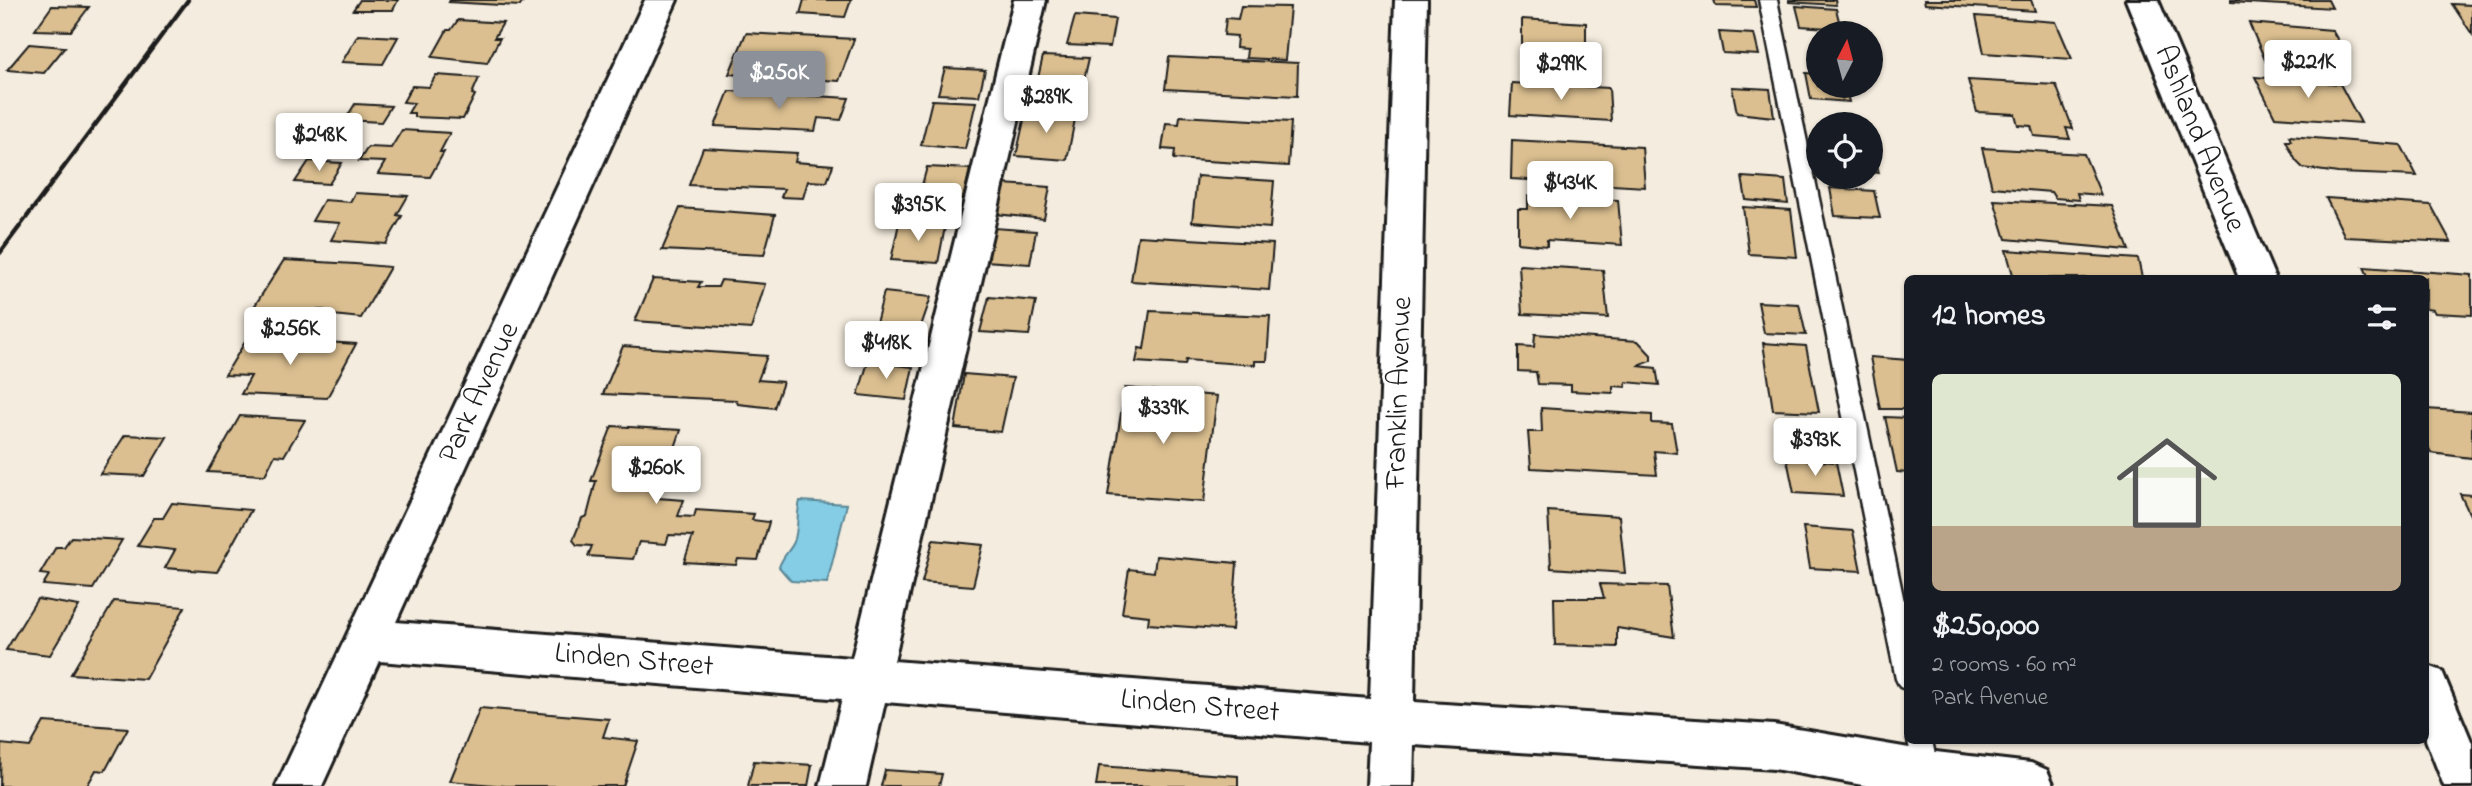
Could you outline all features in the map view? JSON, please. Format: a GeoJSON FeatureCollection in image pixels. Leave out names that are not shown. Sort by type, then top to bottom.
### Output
{"type":"FeatureCollection","features":[{"type":"Feature","properties":{"kind":"street","name":"Park Avenue"},"geometry":{"type":"LineString","coordinates":[[299,786],[661,0]]}},
{"type":"Feature","properties":{"kind":"street"},"geometry":{"type":"LineString","coordinates":[[843,786],[1030,0]]}},
{"type":"Feature","properties":{"kind":"street","name":"Franklin Avenue"},"geometry":{"type":"LineString","coordinates":[[1390,786],[1411,0]]}},
{"type":"Feature","properties":{"kind":"street","name":"Ashland Avenue"},"geometry":{"type":"LineString","coordinates":[[2142,0],[2256,275]]}},
{"type":"Feature","properties":{"kind":"street","name":"Linden Street"},"geometry":{"type":"LineString","coordinates":[[366,640],[1391,722],[1774,747],[1925,767],[2031,786]]}},
{"type":"Feature","properties":{"kind":"street"},"geometry":{"type":"LineString","coordinates":[[2429,693],[2467,786]]}},
{"type":"Feature","properties":{"kind":"lane"},"geometry":{"type":"LineString","coordinates":[[1768,0],[1904,660]]}},
{"type":"Feature","properties":{"kind":"water"},"geometry":{"type":"Polygon","coordinates":[[[800,501],[847,504],[827,583],[791,581],[779,567],[794,542],[800,501]]]}},
{"type":"Feature","properties":{"kind":"building"},"geometry":{"type":"Polygon","coordinates":[[[360,0],[398,0],[393,10],[353,10],[360,0]]]}},
{"type":"Feature","properties":{"kind":"building"},"geometry":{"type":"Polygon","coordinates":[[[524,0],[520,6],[449,2],[524,0]]]}},
{"type":"Feature","properties":{"kind":"building"},"geometry":{"type":"Polygon","coordinates":[[[804,0],[851,0],[845,17],[800,14],[804,0]]]}},
{"type":"Feature","properties":{"kind":"building"},"geometry":{"type":"Polygon","coordinates":[[[1714,0],[1754,0],[1756,7],[1716,6],[1714,0]]]}},
{"type":"Feature","properties":{"kind":"building"},"geometry":{"type":"Polygon","coordinates":[[[1835,0],[1836,5],[1789,2],[1835,0]]]}},
{"type":"Feature","properties":{"kind":"building"},"geometry":{"type":"Polygon","coordinates":[[[1924,0],[2031,0],[2035,11],[1925,4],[1924,0]]]}},
{"type":"Feature","properties":{"kind":"building"},"geometry":{"type":"Polygon","coordinates":[[[2328,0],[2332,8],[2231,2],[2328,0]]]}},
{"type":"Feature","properties":{"kind":"building"},"geometry":{"type":"Polygon","coordinates":[[[2452,4],[2472,5],[2472,34],[2452,4]]]}},
{"type":"Feature","properties":{"kind":"building"},"geometry":{"type":"Polygon","coordinates":[[[52,6],[89,7],[71,31],[35,30],[52,6]]]}},
{"type":"Feature","properties":{"kind":"building"},"geometry":{"type":"Polygon","coordinates":[[[1241,6],[1290,7],[1285,60],[1246,58],[1247,49],[1236,48],[1237,36],[1224,35],[1226,18],[1238,19],[1241,6]]]}},
{"type":"Feature","properties":{"kind":"building"},"geometry":{"type":"Polygon","coordinates":[[[1796,6],[1836,9],[1839,21],[1806,21],[1806,26],[1801,26],[1796,6]]]}},
{"type":"Feature","properties":{"kind":"building"},"geometry":{"type":"Polygon","coordinates":[[[1075,16],[1115,19],[1110,47],[1067,45],[1075,16]]]}},
{"type":"Feature","properties":{"kind":"building"},"geometry":{"type":"Polygon","coordinates":[[[1976,16],[2056,22],[2072,59],[1984,53],[1976,16]]]}},
{"type":"Feature","properties":{"kind":"building"},"geometry":{"type":"Polygon","coordinates":[[[1522,19],[1586,23],[1586,43],[1579,43],[1578,65],[1522,60],[1522,19]]]}},
{"type":"Feature","properties":{"kind":"building"},"geometry":{"type":"Polygon","coordinates":[[[458,20],[503,23],[494,38],[500,38],[487,63],[432,57],[447,30],[451,30],[458,20]]]}},
{"type":"Feature","properties":{"kind":"building"},"geometry":{"type":"Polygon","coordinates":[[[2249,23],[2332,30],[2348,58],[2332,56],[2334,60],[2328,59],[2333,66],[2266,62],[2249,23]]]}},
{"type":"Feature","properties":{"kind":"building"},"geometry":{"type":"Polygon","coordinates":[[[1719,32],[1754,34],[1759,55],[1723,53],[1719,32]]]}},
{"type":"Feature","properties":{"kind":"building"},"geometry":{"type":"Polygon","coordinates":[[[746,33],[854,39],[839,81],[729,74],[746,33]]]}},
{"type":"Feature","properties":{"kind":"building"},"geometry":{"type":"Polygon","coordinates":[[[358,35],[398,37],[383,64],[342,62],[358,35]]]}},
{"type":"Feature","properties":{"kind":"building"},"geometry":{"type":"Polygon","coordinates":[[[29,44],[65,47],[44,73],[7,70],[29,44]]]}},
{"type":"Feature","properties":{"kind":"building"},"geometry":{"type":"Polygon","coordinates":[[[1043,56],[1089,58],[1081,93],[1035,91],[1043,56]]]}},
{"type":"Feature","properties":{"kind":"building"},"geometry":{"type":"Polygon","coordinates":[[[1169,57],[1298,63],[1297,96],[1165,89],[1169,57]]]}},
{"type":"Feature","properties":{"kind":"building"},"geometry":{"type":"Polygon","coordinates":[[[945,68],[985,70],[979,96],[938,94],[945,68]]]}},
{"type":"Feature","properties":{"kind":"building"},"geometry":{"type":"Polygon","coordinates":[[[436,75],[479,78],[472,94],[475,95],[463,119],[414,117],[414,113],[408,113],[414,103],[403,102],[412,86],[429,87],[436,75]]]}},
{"type":"Feature","properties":{"kind":"building"},"geometry":{"type":"Polygon","coordinates":[[[2255,77],[2340,84],[2361,123],[2275,117],[2255,77]]]}},
{"type":"Feature","properties":{"kind":"building"},"geometry":{"type":"Polygon","coordinates":[[[1968,80],[2056,85],[2073,129],[2066,128],[2070,139],[2034,136],[2031,126],[2018,125],[2015,114],[1977,112],[1968,80]]]}},
{"type":"Feature","properties":{"kind":"building"},"geometry":{"type":"Polygon","coordinates":[[[1512,83],[1609,88],[1611,121],[1510,115],[1512,83]]]}},
{"type":"Feature","properties":{"kind":"building"},"geometry":{"type":"Polygon","coordinates":[[[1732,87],[1770,89],[1774,117],[1737,113],[1732,87]]]}},
{"type":"Feature","properties":{"kind":"building"},"geometry":{"type":"Polygon","coordinates":[[[729,91],[849,98],[841,120],[818,118],[815,131],[715,126],[729,91]]]}},
{"type":"Feature","properties":{"kind":"building"},"geometry":{"type":"Polygon","coordinates":[[[1848,98],[1849,102],[1811,99],[1848,98]]]}},
{"type":"Feature","properties":{"kind":"building"},"geometry":{"type":"Polygon","coordinates":[[[932,100],[976,102],[965,149],[921,145],[932,100]]]}},
{"type":"Feature","properties":{"kind":"building"},"geometry":{"type":"Polygon","coordinates":[[[355,104],[391,106],[381,122],[345,120],[355,104]]]}},
{"type":"Feature","properties":{"kind":"building"},"geometry":{"type":"Polygon","coordinates":[[[1026,111],[1076,114],[1067,160],[1016,156],[1026,111]]]}},
{"type":"Feature","properties":{"kind":"building"},"geometry":{"type":"Polygon","coordinates":[[[1180,116],[1291,122],[1288,166],[1174,159],[1175,150],[1162,149],[1166,123],[1179,124],[1180,116]]]}},
{"type":"Feature","properties":{"kind":"building"},"geometry":{"type":"Polygon","coordinates":[[[402,130],[450,133],[440,152],[444,152],[430,177],[378,174],[385,162],[359,161],[368,147],[391,148],[402,130]]]}},
{"type":"Feature","properties":{"kind":"building"},"geometry":{"type":"Polygon","coordinates":[[[2289,136],[2401,145],[2417,176],[2338,173],[2303,168],[2296,161],[2286,141],[2291,141],[2289,136]]]}},
{"type":"Feature","properties":{"kind":"building"},"geometry":{"type":"Polygon","coordinates":[[[1512,140],[1642,147],[1645,187],[1511,179],[1512,140]]]}},
{"type":"Feature","properties":{"kind":"building"},"geometry":{"type":"Polygon","coordinates":[[[703,148],[797,153],[795,162],[833,165],[827,182],[808,181],[803,198],[781,197],[784,189],[689,185],[703,148]]]}},
{"type":"Feature","properties":{"kind":"building"},"geometry":{"type":"Polygon","coordinates":[[[1982,148],[2084,154],[2101,195],[2077,193],[2079,200],[2055,198],[2051,192],[1992,187],[1982,148]]]}},
{"type":"Feature","properties":{"kind":"building"},"geometry":{"type":"Polygon","coordinates":[[[309,161],[342,163],[329,184],[295,182],[309,161]]]}},
{"type":"Feature","properties":{"kind":"building"},"geometry":{"type":"Polygon","coordinates":[[[927,167],[970,169],[963,199],[919,196],[927,167]]]}},
{"type":"Feature","properties":{"kind":"building"},"geometry":{"type":"Polygon","coordinates":[[[1197,176],[1274,181],[1270,228],[1192,222],[1197,176]]]}},
{"type":"Feature","properties":{"kind":"building"},"geometry":{"type":"Polygon","coordinates":[[[1742,177],[1785,180],[1788,204],[1746,200],[1742,177]]]}},
{"type":"Feature","properties":{"kind":"building"},"geometry":{"type":"Polygon","coordinates":[[[1002,184],[1050,187],[1044,219],[996,214],[1002,184]]]}},
{"type":"Feature","properties":{"kind":"building"},"geometry":{"type":"Polygon","coordinates":[[[1830,189],[1874,191],[1880,218],[1835,216],[1830,189]]]}},
{"type":"Feature","properties":{"kind":"building"},"geometry":{"type":"Polygon","coordinates":[[[355,193],[408,196],[397,215],[402,216],[386,244],[331,240],[340,223],[312,221],[324,200],[350,202],[355,193]]]}},
{"type":"Feature","properties":{"kind":"building"},"geometry":{"type":"Polygon","coordinates":[[[1528,196],[1618,200],[1622,245],[1547,240],[1547,246],[1518,243],[1518,209],[1528,209],[1528,196]]]}},
{"type":"Feature","properties":{"kind":"building"},"geometry":{"type":"Polygon","coordinates":[[[2326,198],[2431,205],[2451,242],[2345,237],[2326,198]]]}},
{"type":"Feature","properties":{"kind":"building"},"geometry":{"type":"Polygon","coordinates":[[[1994,200],[2112,206],[2129,250],[2006,239],[1994,200]]]}},
{"type":"Feature","properties":{"kind":"building"},"geometry":{"type":"Polygon","coordinates":[[[1743,207],[1791,210],[1797,257],[1749,254],[1743,207]]]}},
{"type":"Feature","properties":{"kind":"building"},"geometry":{"type":"Polygon","coordinates":[[[680,208],[775,215],[764,255],[662,250],[680,208]]]}},
{"type":"Feature","properties":{"kind":"building"},"geometry":{"type":"Polygon","coordinates":[[[899,223],[945,227],[938,263],[891,260],[899,223]]]}},
{"type":"Feature","properties":{"kind":"building"},"geometry":{"type":"Polygon","coordinates":[[[994,228],[1036,231],[1030,264],[985,261],[994,228]]]}},
{"type":"Feature","properties":{"kind":"building"},"geometry":{"type":"Polygon","coordinates":[[[1138,236],[1273,244],[1269,290],[1131,281],[1138,236]]]}},
{"type":"Feature","properties":{"kind":"building"},"geometry":{"type":"Polygon","coordinates":[[[2006,250],[2138,259],[2141,275],[2013,275],[2006,250]]]}},
{"type":"Feature","properties":{"kind":"building"},"geometry":{"type":"Polygon","coordinates":[[[284,260],[390,267],[361,318],[324,314],[324,310],[309,310],[304,315],[252,310],[284,260]]]}},
{"type":"Feature","properties":{"kind":"building"},"geometry":{"type":"Polygon","coordinates":[[[1519,265],[1603,270],[1608,318],[1522,314],[1519,265]]]}},
{"type":"Feature","properties":{"kind":"building"},"geometry":{"type":"Polygon","coordinates":[[[2364,267],[2472,275],[2472,315],[2435,313],[2429,309],[2429,275],[2368,275],[2364,267]]]}},
{"type":"Feature","properties":{"kind":"building"},"geometry":{"type":"Polygon","coordinates":[[[653,279],[701,282],[698,287],[718,287],[721,280],[765,284],[751,329],[635,321],[653,279]]]}},
{"type":"Feature","properties":{"kind":"building"},"geometry":{"type":"Polygon","coordinates":[[[884,292],[931,297],[920,329],[875,327],[884,292]]]}},
{"type":"Feature","properties":{"kind":"building"},"geometry":{"type":"Polygon","coordinates":[[[989,297],[1036,301],[1029,335],[980,332],[989,297]]]}},
{"type":"Feature","properties":{"kind":"building"},"geometry":{"type":"Polygon","coordinates":[[[1758,302],[1799,304],[1806,335],[1764,333],[1758,302]]]}},
{"type":"Feature","properties":{"kind":"building"},"geometry":{"type":"Polygon","coordinates":[[[1150,311],[1270,316],[1267,361],[1255,361],[1255,365],[1186,360],[1185,365],[1136,362],[1139,348],[1144,349],[1150,311]]]}},
{"type":"Feature","properties":{"kind":"building"},"geometry":{"type":"Polygon","coordinates":[[[1535,334],[1638,341],[1651,355],[1651,361],[1638,366],[1656,368],[1659,385],[1626,382],[1626,387],[1613,386],[1613,393],[1571,391],[1571,385],[1538,384],[1536,372],[1518,371],[1518,346],[1534,347],[1535,334]]]}},
{"type":"Feature","properties":{"kind":"building"},"geometry":{"type":"Polygon","coordinates":[[[248,337],[356,344],[327,398],[241,394],[251,376],[225,375],[248,337]]]}},
{"type":"Feature","properties":{"kind":"building"},"geometry":{"type":"Polygon","coordinates":[[[1763,343],[1806,346],[1819,412],[1773,410],[1763,343]]]}},
{"type":"Feature","properties":{"kind":"building"},"geometry":{"type":"Polygon","coordinates":[[[623,346],[767,356],[758,380],[783,382],[774,408],[738,404],[736,400],[603,394],[623,346]]]}},
{"type":"Feature","properties":{"kind":"building"},"geometry":{"type":"Polygon","coordinates":[[[1870,357],[1904,360],[1904,409],[1880,409],[1870,357]]]}},
{"type":"Feature","properties":{"kind":"building"},"geometry":{"type":"Polygon","coordinates":[[[868,362],[913,367],[906,400],[858,395],[868,362]]]}},
{"type":"Feature","properties":{"kind":"building"},"geometry":{"type":"Polygon","coordinates":[[[964,374],[1013,378],[1001,432],[955,428],[964,374]]]}},
{"type":"Feature","properties":{"kind":"building"},"geometry":{"type":"Polygon","coordinates":[[[1125,388],[1217,396],[1204,502],[1108,495],[1125,388]]]}},
{"type":"Feature","properties":{"kind":"building"},"geometry":{"type":"Polygon","coordinates":[[[1541,408],[1652,415],[1652,423],[1672,424],[1677,453],[1654,451],[1657,475],[1531,468],[1528,432],[1542,432],[1541,408]]]}},
{"type":"Feature","properties":{"kind":"building"},"geometry":{"type":"Polygon","coordinates":[[[2429,409],[2472,412],[2472,458],[2431,453],[2429,409]]]}},
{"type":"Feature","properties":{"kind":"building"},"geometry":{"type":"Polygon","coordinates":[[[240,416],[305,420],[284,456],[275,455],[265,475],[208,472],[240,416]]]}},
{"type":"Feature","properties":{"kind":"building"},"geometry":{"type":"Polygon","coordinates":[[[1885,417],[1904,418],[1904,473],[1897,472],[1885,417]]]}},
{"type":"Feature","properties":{"kind":"building"},"geometry":{"type":"Polygon","coordinates":[[[612,426],[681,430],[658,498],[684,500],[678,516],[694,517],[696,510],[754,514],[752,520],[769,522],[758,560],[738,559],[736,565],[684,562],[693,536],[669,535],[666,544],[639,542],[633,559],[588,556],[592,546],[577,545],[573,540],[582,518],[587,516],[596,481],[591,481],[612,426]]]}},
{"type":"Feature","properties":{"kind":"building"},"geometry":{"type":"Polygon","coordinates":[[[125,435],[167,437],[144,476],[100,474],[125,435]]]}},
{"type":"Feature","properties":{"kind":"building"},"geometry":{"type":"Polygon","coordinates":[[[1787,459],[1836,462],[1843,496],[1794,493],[1787,459]]]}},
{"type":"Feature","properties":{"kind":"building"},"geometry":{"type":"Polygon","coordinates":[[[2460,494],[2472,495],[2472,519],[2460,494]]]}},
{"type":"Feature","properties":{"kind":"building"},"geometry":{"type":"Polygon","coordinates":[[[172,503],[251,510],[217,572],[165,568],[175,550],[137,546],[154,518],[163,518],[172,503]]]}},
{"type":"Feature","properties":{"kind":"building"},"geometry":{"type":"Polygon","coordinates":[[[1548,511],[1619,516],[1625,573],[1551,568],[1548,511]]]}},
{"type":"Feature","properties":{"kind":"building"},"geometry":{"type":"Polygon","coordinates":[[[1803,527],[1853,531],[1861,571],[1810,568],[1803,527]]]}},
{"type":"Feature","properties":{"kind":"building"},"geometry":{"type":"Polygon","coordinates":[[[71,537],[122,540],[93,589],[43,585],[49,575],[40,574],[56,547],[64,547],[71,537]]]}},
{"type":"Feature","properties":{"kind":"building"},"geometry":{"type":"Polygon","coordinates":[[[933,540],[983,545],[973,586],[922,582],[933,540]]]}},
{"type":"Feature","properties":{"kind":"building"},"geometry":{"type":"Polygon","coordinates":[[[1156,556],[1237,563],[1232,630],[1148,624],[1149,616],[1122,613],[1129,569],[1154,572],[1156,556]]]}},
{"type":"Feature","properties":{"kind":"building"},"geometry":{"type":"Polygon","coordinates":[[[1600,584],[1667,586],[1674,637],[1617,628],[1617,647],[1555,645],[1554,598],[1604,598],[1600,584]]]}},
{"type":"Feature","properties":{"kind":"building"},"geometry":{"type":"Polygon","coordinates":[[[37,599],[79,606],[50,655],[6,650],[37,599]]]}},
{"type":"Feature","properties":{"kind":"building"},"geometry":{"type":"Polygon","coordinates":[[[114,601],[185,607],[145,679],[71,674],[114,601]]]}},
{"type":"Feature","properties":{"kind":"building"},"geometry":{"type":"Polygon","coordinates":[[[480,708],[609,719],[603,737],[638,741],[623,786],[505,786],[450,781],[480,708]]]}},
{"type":"Feature","properties":{"kind":"building"},"geometry":{"type":"Polygon","coordinates":[[[44,722],[128,728],[105,771],[96,770],[87,786],[0,786],[1,744],[30,747],[44,722]]]}},
{"type":"Feature","properties":{"kind":"building"},"geometry":{"type":"Polygon","coordinates":[[[754,761],[812,765],[808,786],[748,786],[754,761]]]}},
{"type":"Feature","properties":{"kind":"building"},"geometry":{"type":"Polygon","coordinates":[[[1099,766],[1238,776],[1238,786],[1096,786],[1099,766]]]}},
{"type":"Feature","properties":{"kind":"building"},"geometry":{"type":"Polygon","coordinates":[[[885,770],[942,774],[939,786],[881,786],[885,770]]]}},
{"type":"Feature","properties":{"kind":"railway"},"geometry":{"type":"LineString","coordinates":[[0,253],[188,0]]}}]}
